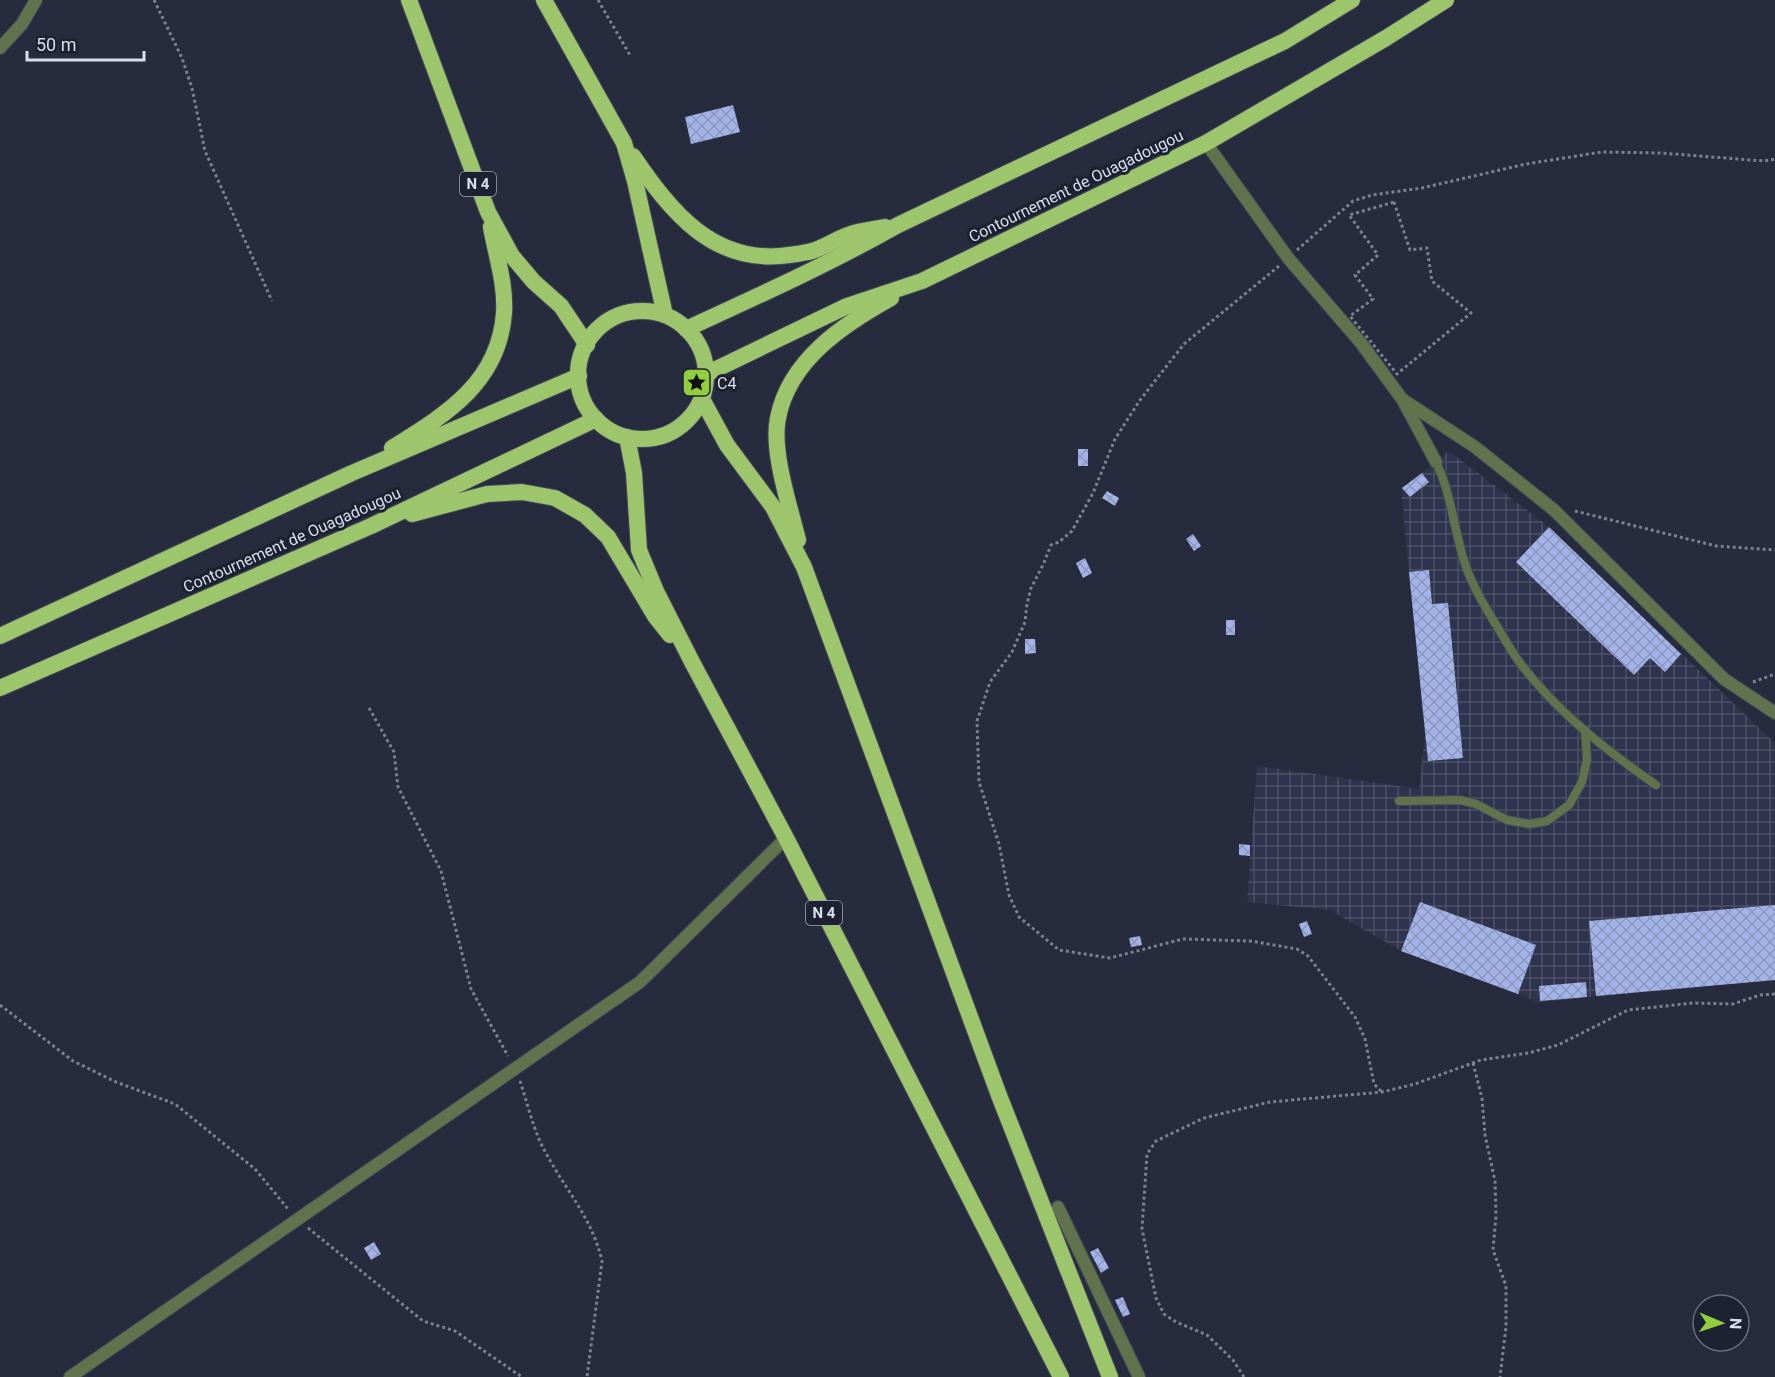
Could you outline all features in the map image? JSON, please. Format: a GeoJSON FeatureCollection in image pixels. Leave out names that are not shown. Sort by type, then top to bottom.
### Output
{"type":"FeatureCollection","features":[{"type":"Feature","properties":{"kind":"highway","name":"N 4"},"geometry":{"type":"LineString","coordinates":[[409,0],[488,212],[512,256],[534,282],[561,306],[587,345]]}},
{"type":"Feature","properties":{"kind":"highway"},"geometry":{"type":"LineString","coordinates":[[544,0],[624,143],[658,193],[680,216],[710,241],[738,253],[772,257],[810,252],[855,233],[898,225]]}},
{"type":"Feature","properties":{"kind":"highway"},"geometry":{"type":"LineString","coordinates":[[686,329],[782,285],[898,225],[1285,41],[1352,0]]}},
{"type":"Feature","properties":{"kind":"highway","name":"Contournement de Ouagadougou"},"geometry":{"type":"LineString","coordinates":[[706,374],[848,306],[921,281],[1206,143],[1386,38],[1446,0]]}},
{"type":"Feature","properties":{"kind":"highway"},"geometry":{"type":"LineString","coordinates":[[624,143],[635,181],[665,315]]}},
{"type":"Feature","properties":{"kind":"highway"},"geometry":{"type":"LineString","coordinates":[[352,473],[444,415],[476,386],[495,354],[504,314],[502,280],[488,212]]}},
{"type":"Feature","properties":{"kind":"highway"},"geometry":{"type":"LineString","coordinates":[[804,567],[778,450],[778,418],[789,387],[807,359],[830,338],[875,307],[921,281]]}},
{"type":"Feature","properties":{"kind":"highway"},"geometry":{"type":"LineString","coordinates":[[640,312],[665,315],[686,329],[701,349],[706,374],[702,399],[694,413],[682,425],[668,434],[652,439],[627,437],[605,427],[596,419],[584,401],[579,376],[583,352],[602,326],[616,317],[640,312]]}},
{"type":"Feature","properties":{"kind":"highway","name":"Contournement de Ouagadougou"},"geometry":{"type":"LineString","coordinates":[[0,636],[352,473],[579,376]]}},
{"type":"Feature","properties":{"kind":"highway"},"geometry":{"type":"LineString","coordinates":[[702,399],[727,445],[773,507],[804,567],[1000,1098],[1110,1377]]}},
{"type":"Feature","properties":{"kind":"highway","name":"Contournement de Ouagadougou"},"geometry":{"type":"LineString","coordinates":[[0,688],[371,526],[596,419]]}},
{"type":"Feature","properties":{"kind":"highway","name":"N 4"},"geometry":{"type":"LineString","coordinates":[[627,437],[634,473],[639,550],[656,591],[786,838],[1061,1377]]}},
{"type":"Feature","properties":{"kind":"highway"},"geometry":{"type":"LineString","coordinates":[[371,526],[487,494],[522,492],[555,498],[585,515],[608,537],[655,616],[692,663]]}},
{"type":"Feature","properties":{"kind":"street"},"geometry":{"type":"LineString","coordinates":[[0,48],[22,24],[36,0]]}},
{"type":"Feature","properties":{"kind":"street"},"geometry":{"type":"LineString","coordinates":[[1206,143],[1288,258],[1361,343],[1402,399],[1436,462]]}},
{"type":"Feature","properties":{"kind":"street"},"geometry":{"type":"LineString","coordinates":[[1402,399],[1475,447],[1547,504],[1724,679],[1775,713]]}},
{"type":"Feature","properties":{"kind":"street"},"geometry":{"type":"LineString","coordinates":[[70,1377],[640,982],[786,838]]}},
{"type":"Feature","properties":{"kind":"street"},"geometry":{"type":"LineString","coordinates":[[1058,1207],[1138,1377]]}},
{"type":"Feature","properties":{"kind":"lane"},"geometry":{"type":"LineString","coordinates":[[1436,462],[1444,480],[1466,567],[1483,603],[1519,662],[1547,694],[1585,730],[1613,755],[1656,785]]}},
{"type":"Feature","properties":{"kind":"lane"},"geometry":{"type":"LineString","coordinates":[[1399,801],[1460,800],[1476,804],[1507,820],[1529,824],[1547,821],[1569,805],[1582,782],[1587,760],[1585,730]]}},
{"type":"Feature","properties":{"kind":"path"},"geometry":{"type":"LineString","coordinates":[[154,0],[182,58],[192,88],[205,151],[272,301]]}},
{"type":"Feature","properties":{"kind":"path"},"geometry":{"type":"LineString","coordinates":[[598,0],[631,57]]}},
{"type":"Feature","properties":{"kind":"path"},"geometry":{"type":"LineString","coordinates":[[1382,1092],[1374,1084],[1365,1039],[1355,1017],[1308,956],[1297,950],[1250,941],[1183,939],[1110,958],[1059,950],[1019,917],[1009,895],[999,844],[979,782],[977,721],[990,682],[1012,652],[1025,622],[1031,588],[1051,545],[1059,542],[1072,531],[1093,494],[1115,439],[1140,400],[1184,344],[1353,201],[1372,195],[1422,188],[1526,164],[1602,152],[1661,153],[1764,161],[1775,159]]}},
{"type":"Feature","properties":{"kind":"path"},"geometry":{"type":"LineString","coordinates":[[1394,202],[1410,250],[1427,248],[1432,281],[1471,313],[1397,374],[1350,316],[1373,299],[1355,274],[1378,255],[1349,215],[1394,202]]}},
{"type":"Feature","properties":{"kind":"path"},"geometry":{"type":"LineString","coordinates":[[1547,504],[1716,546],[1775,550]]}},
{"type":"Feature","properties":{"kind":"path"},"geometry":{"type":"LineString","coordinates":[[369,708],[394,752],[398,787],[441,871],[471,989],[515,1068],[546,1154],[577,1202],[598,1244],[602,1261],[587,1377]]}},
{"type":"Feature","properties":{"kind":"path"},"geometry":{"type":"LineString","coordinates":[[1244,1377],[1233,1360],[1208,1335],[1176,1322],[1164,1314],[1156,1298],[1142,1229],[1147,1154],[1156,1141],[1204,1118],[1270,1102],[1382,1092],[1415,1084],[1473,1063],[1528,1053],[1565,1043],[1628,1010],[1646,1006],[1693,1003],[1733,1004],[1760,995],[1775,994]]}},
{"type":"Feature","properties":{"kind":"path"},"geometry":{"type":"LineString","coordinates":[[0,1005],[73,1061],[116,1082],[175,1104],[255,1170],[297,1219],[423,1321],[455,1331],[522,1377]]}},
{"type":"Feature","properties":{"kind":"path"},"geometry":{"type":"LineString","coordinates":[[1473,1063],[1482,1098],[1485,1135],[1495,1181],[1496,1216],[1493,1250],[1506,1286],[1506,1327],[1500,1377]]}},
{"type":"Feature","properties":{"kind":"shaded area"},"geometry":{"type":"Polygon","coordinates":[[[1449,451],[1549,527],[1775,743],[1775,980],[1538,1002],[1401,951],[1330,910],[1247,902],[1257,766],[1419,789],[1425,736],[1401,489],[1449,451]]]}},
{"type":"Feature","properties":{"kind":"building"},"geometry":{"type":"Polygon","coordinates":[[[733,105],[740,132],[691,144],[685,117],[733,105]]]}},
{"type":"Feature","properties":{"kind":"building"},"geometry":{"type":"Polygon","coordinates":[[[1078,449],[1088,449],[1088,466],[1078,466],[1078,449]]]}},
{"type":"Feature","properties":{"kind":"building"},"geometry":{"type":"Polygon","coordinates":[[[1422,473],[1429,482],[1410,497],[1402,488],[1422,473]]]}},
{"type":"Feature","properties":{"kind":"building"},"geometry":{"type":"Polygon","coordinates":[[[1107,491],[1119,498],[1115,506],[1102,498],[1107,491]]]}},
{"type":"Feature","properties":{"kind":"building"},"geometry":{"type":"Polygon","coordinates":[[[1549,527],[1681,654],[1665,672],[1650,658],[1634,675],[1516,562],[1549,527]]]}},
{"type":"Feature","properties":{"kind":"building"},"geometry":{"type":"Polygon","coordinates":[[[1193,534],[1201,546],[1194,551],[1186,539],[1193,534]]]}},
{"type":"Feature","properties":{"kind":"building"},"geometry":{"type":"Polygon","coordinates":[[[1085,558],[1092,573],[1083,578],[1076,563],[1085,558]]]}},
{"type":"Feature","properties":{"kind":"building"},"geometry":{"type":"Polygon","coordinates":[[[1429,570],[1432,604],[1448,603],[1463,758],[1428,761],[1409,572],[1429,570]]]}},
{"type":"Feature","properties":{"kind":"building"},"geometry":{"type":"Polygon","coordinates":[[[1226,620],[1235,620],[1235,635],[1226,635],[1226,620]]]}},
{"type":"Feature","properties":{"kind":"building"},"geometry":{"type":"Polygon","coordinates":[[[1025,639],[1035,639],[1036,653],[1025,654],[1025,639]]]}},
{"type":"Feature","properties":{"kind":"building"},"geometry":{"type":"Polygon","coordinates":[[[1239,844],[1250,845],[1250,856],[1239,855],[1239,844]]]}},
{"type":"Feature","properties":{"kind":"building"},"geometry":{"type":"Polygon","coordinates":[[[1420,902],[1536,945],[1518,994],[1401,951],[1420,902]]]}},
{"type":"Feature","properties":{"kind":"building"},"geometry":{"type":"Polygon","coordinates":[[[1775,905],[1775,980],[1596,996],[1589,921],[1775,905]]]}},
{"type":"Feature","properties":{"kind":"building"},"geometry":{"type":"Polygon","coordinates":[[[1307,921],[1312,934],[1304,937],[1299,924],[1307,921]]]}},
{"type":"Feature","properties":{"kind":"building"},"geometry":{"type":"Polygon","coordinates":[[[1140,936],[1142,945],[1131,947],[1129,938],[1140,936]]]}},
{"type":"Feature","properties":{"kind":"building"},"geometry":{"type":"Polygon","coordinates":[[[1586,982],[1587,997],[1540,1001],[1539,986],[1586,982]]]}},
{"type":"Feature","properties":{"kind":"building"},"geometry":{"type":"Polygon","coordinates":[[[374,1242],[381,1254],[371,1260],[364,1248],[374,1242]]]}},
{"type":"Feature","properties":{"kind":"building"},"geometry":{"type":"Polygon","coordinates":[[[1098,1248],[1109,1268],[1101,1273],[1090,1252],[1098,1248]]]}},
{"type":"Feature","properties":{"kind":"building"},"geometry":{"type":"Polygon","coordinates":[[[1123,1297],[1130,1314],[1123,1317],[1115,1300],[1123,1297]]]}},
{"type":"Feature","properties":{"kind":"place","name":"C4"},"geometry":{"type":"Point","coordinates":[696,383]}}]}
